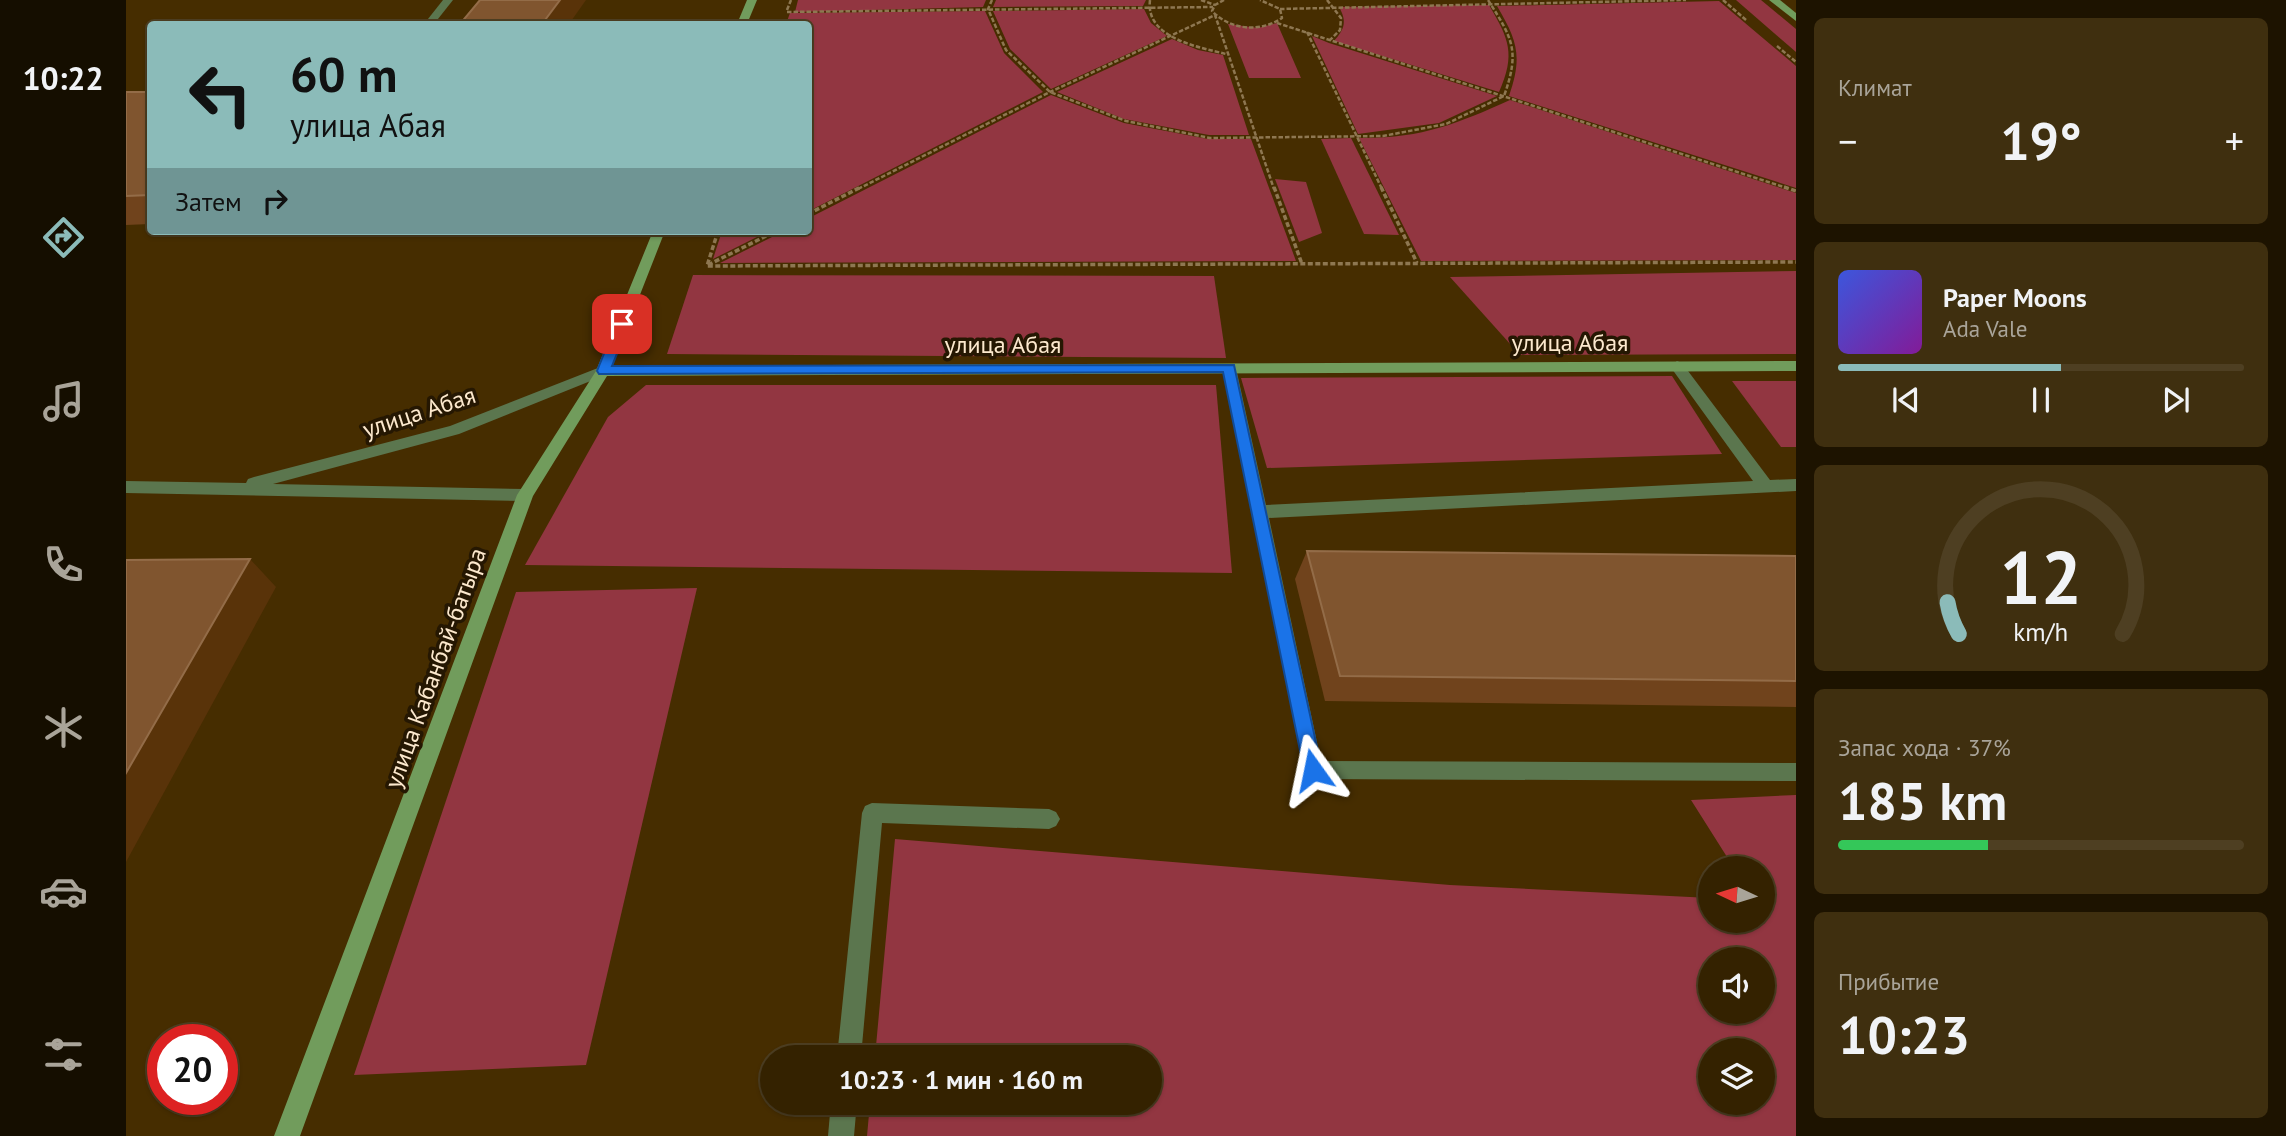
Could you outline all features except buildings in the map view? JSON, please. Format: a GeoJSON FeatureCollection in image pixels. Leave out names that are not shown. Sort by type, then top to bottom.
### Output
{"type":"FeatureCollection","features":[{"type":"Feature","properties":{"kind":"main road"},"geometry":{"type":"LineString","coordinates":[[743,21],[752,0]]}},
{"type":"Feature","properties":{"kind":"main road"},"geometry":{"type":"LineString","coordinates":[[1774,0],[1796,18]]}},
{"type":"Feature","properties":{"kind":"main road","name":"улица Кабанбай-батыра"},"geometry":{"type":"LineString","coordinates":[[287,1136],[525,495],[603,371],[657,235]]}},
{"type":"Feature","properties":{"kind":"main road","name":"улица Абая"},"geometry":{"type":"LineString","coordinates":[[603,371],[1796,366]]}},
{"type":"Feature","properties":{"kind":"street"},"geometry":{"type":"LineString","coordinates":[[431,21],[448,0]]}},
{"type":"Feature","properties":{"kind":"street"},"geometry":{"type":"LineString","coordinates":[[1677,366],[1765,486]]}},
{"type":"Feature","properties":{"kind":"street"},"geometry":{"type":"LineString","coordinates":[[1229,368],[1313,770],[1796,772]]}},
{"type":"Feature","properties":{"kind":"street","name":"улица Абая"},"geometry":{"type":"LineString","coordinates":[[229,489],[331,465],[454,430],[603,371]]}},
{"type":"Feature","properties":{"kind":"street"},"geometry":{"type":"LineString","coordinates":[[1259,512],[1796,485]]}},
{"type":"Feature","properties":{"kind":"street","name":"улица Абая"},"geometry":{"type":"LineString","coordinates":[[126,487],[525,495]]}},
{"type":"Feature","properties":{"kind":"street"},"geometry":{"type":"LineString","coordinates":[[850,1045],[872,813],[1049,818]]}},
{"type":"Feature","properties":{"kind":"street"},"geometry":{"type":"LineString","coordinates":[[841,1136],[843,1115]]}},
{"type":"Feature","properties":{"kind":"path"},"geometry":{"type":"LineString","coordinates":[[992,0],[988,9],[1006,50],[1050,92],[1126,121],[1210,138],[1383,136],[1446,124],[1504,96],[1514,68],[1509,32],[1490,2]]}},
{"type":"Feature","properties":{"kind":"path"},"geometry":{"type":"LineString","coordinates":[[1150,0],[1147,7],[1150,17],[1158,27],[1196,47],[1227,54]]}},
{"type":"Feature","properties":{"kind":"path"},"geometry":{"type":"LineString","coordinates":[[1201,0],[1214,6]]}},
{"type":"Feature","properties":{"kind":"path"},"geometry":{"type":"LineString","coordinates":[[787,12],[1214,6],[1224,0]]}},
{"type":"Feature","properties":{"kind":"path"},"geometry":{"type":"LineString","coordinates":[[1260,0],[1280,9],[1490,2],[1686,0]]}},
{"type":"Feature","properties":{"kind":"path"},"geometry":{"type":"LineString","coordinates":[[1327,0],[1341,18],[1340,30],[1329,41]]}},
{"type":"Feature","properties":{"kind":"path"},"geometry":{"type":"LineString","coordinates":[[1214,6],[1255,137],[1302,264]]}},
{"type":"Feature","properties":{"kind":"path"},"geometry":{"type":"LineString","coordinates":[[1277,23],[1282,19],[1280,9]]}},
{"type":"Feature","properties":{"kind":"path"},"geometry":{"type":"LineString","coordinates":[[1215,15],[1228,24],[1246,27],[1277,23],[1307,32],[1796,191]]}},
{"type":"Feature","properties":{"kind":"path"},"geometry":{"type":"LineString","coordinates":[[812,212],[1050,92],[1215,15]]}},
{"type":"Feature","properties":{"kind":"path"},"geometry":{"type":"LineString","coordinates":[[1307,32],[1418,263]]}},
{"type":"Feature","properties":{"kind":"path"},"geometry":{"type":"LineString","coordinates":[[707,266],[717,235]]}},
{"type":"Feature","properties":{"kind":"path"},"geometry":{"type":"LineString","coordinates":[[707,266],[768,235]]}},
{"type":"Feature","properties":{"kind":"path"},"geometry":{"type":"LineString","coordinates":[[707,266],[1796,262]]}},
{"type":"Feature","properties":{"kind":"shaded area"},"geometry":{"type":"Polygon","coordinates":[[[798,0],[986,0],[983,7],[795,12],[798,0]]]}},
{"type":"Feature","properties":{"kind":"shaded area"},"geometry":{"type":"Polygon","coordinates":[[[996,0],[1146,0],[1143,6],[993,7],[996,0]]]}},
{"type":"Feature","properties":{"kind":"shaded area"},"geometry":{"type":"Polygon","coordinates":[[[1736,0],[1761,0],[1796,29],[1796,52],[1736,0]]]}},
{"type":"Feature","properties":{"kind":"shaded area"},"geometry":{"type":"Polygon","coordinates":[[[1719,1],[1796,66],[1796,188],[1509,96],[1516,70],[1516,49],[1497,6],[1719,1]]]}},
{"type":"Feature","properties":{"kind":"shaded area"},"geometry":{"type":"Polygon","coordinates":[[[1489,5],[1508,47],[1507,67],[1499,92],[1334,41],[1344,25],[1339,7],[1489,5]]]}},
{"type":"Feature","properties":{"kind":"shaded area"},"geometry":{"type":"Polygon","coordinates":[[[1144,9],[1151,23],[1167,36],[1051,89],[1010,49],[993,11],[1144,9]]]}},
{"type":"Feature","properties":{"kind":"shaded area"},"geometry":{"type":"Polygon","coordinates":[[[985,11],[1004,53],[1043,92],[812,209],[812,21],[787,21],[790,13],[985,11]]]}},
{"type":"Feature","properties":{"kind":"shaded area"},"geometry":{"type":"Polygon","coordinates":[[[1277,23],[1301,78],[1249,78],[1228,24],[1258,28],[1277,23]]]}},
{"type":"Feature","properties":{"kind":"shaded area"},"geometry":{"type":"Polygon","coordinates":[[[1312,36],[1497,96],[1439,123],[1358,134],[1312,36]]]}},
{"type":"Feature","properties":{"kind":"shaded area"},"geometry":{"type":"Polygon","coordinates":[[[1172,39],[1198,50],[1223,55],[1249,135],[1209,135],[1124,119],[1057,92],[1172,39]]]}},
{"type":"Feature","properties":{"kind":"shaded area"},"geometry":{"type":"Polygon","coordinates":[[[1051,95],[1124,123],[1208,139],[1251,139],[1296,261],[720,263],[776,235],[812,235],[812,216],[1051,95]]]}},
{"type":"Feature","properties":{"kind":"shaded area"},"geometry":{"type":"Polygon","coordinates":[[[1510,100],[1796,193],[1796,260],[1421,261],[1359,138],[1419,133],[1510,100]]]}},
{"type":"Feature","properties":{"kind":"shaded area"},"geometry":{"type":"Polygon","coordinates":[[[1351,138],[1399,235],[1364,234],[1321,139],[1351,138]]]}},
{"type":"Feature","properties":{"kind":"shaded area"},"geometry":{"type":"Polygon","coordinates":[[[1275,179],[1306,182],[1322,233],[1299,242],[1275,179]]]}},
{"type":"Feature","properties":{"kind":"shaded area"},"geometry":{"type":"Polygon","coordinates":[[[721,235],[761,235],[713,259],[721,235]]]}},
{"type":"Feature","properties":{"kind":"shaded area"},"geometry":{"type":"Polygon","coordinates":[[[1796,271],[1796,354],[1520,355],[1450,277],[1796,271]]]}},
{"type":"Feature","properties":{"kind":"shaded area"},"geometry":{"type":"Polygon","coordinates":[[[693,275],[1214,276],[1226,358],[667,354],[693,275]]]}},
{"type":"Feature","properties":{"kind":"shaded area"},"geometry":{"type":"Polygon","coordinates":[[[1672,376],[1722,454],[1267,468],[1241,378],[1672,376]]]}},
{"type":"Feature","properties":{"kind":"shaded area"},"geometry":{"type":"Polygon","coordinates":[[[1732,381],[1796,381],[1796,447],[1781,447],[1732,381]]]}},
{"type":"Feature","properties":{"kind":"shaded area"},"geometry":{"type":"Polygon","coordinates":[[[646,385],[1216,385],[1232,573],[525,565],[608,417],[646,385]]]}},
{"type":"Feature","properties":{"kind":"shaded area"},"geometry":{"type":"Polygon","coordinates":[[[697,588],[586,1065],[354,1075],[516,592],[697,588]]]}},
{"type":"Feature","properties":{"kind":"shaded area"},"geometry":{"type":"Polygon","coordinates":[[[1796,795],[1796,1136],[867,1136],[869,1115],[1162,1115],[1162,1045],[876,1045],[895,839],[1450,885],[1698,897],[1698,933],[1775,933],[1775,856],[1726,856],[1691,800],[1796,795]]]}},
{"type":"Feature","properties":{"kind":"route"},"geometry":{"type":"LineString","coordinates":[[622,324],[603,371],[1229,368],[1313,770]]}}]}
